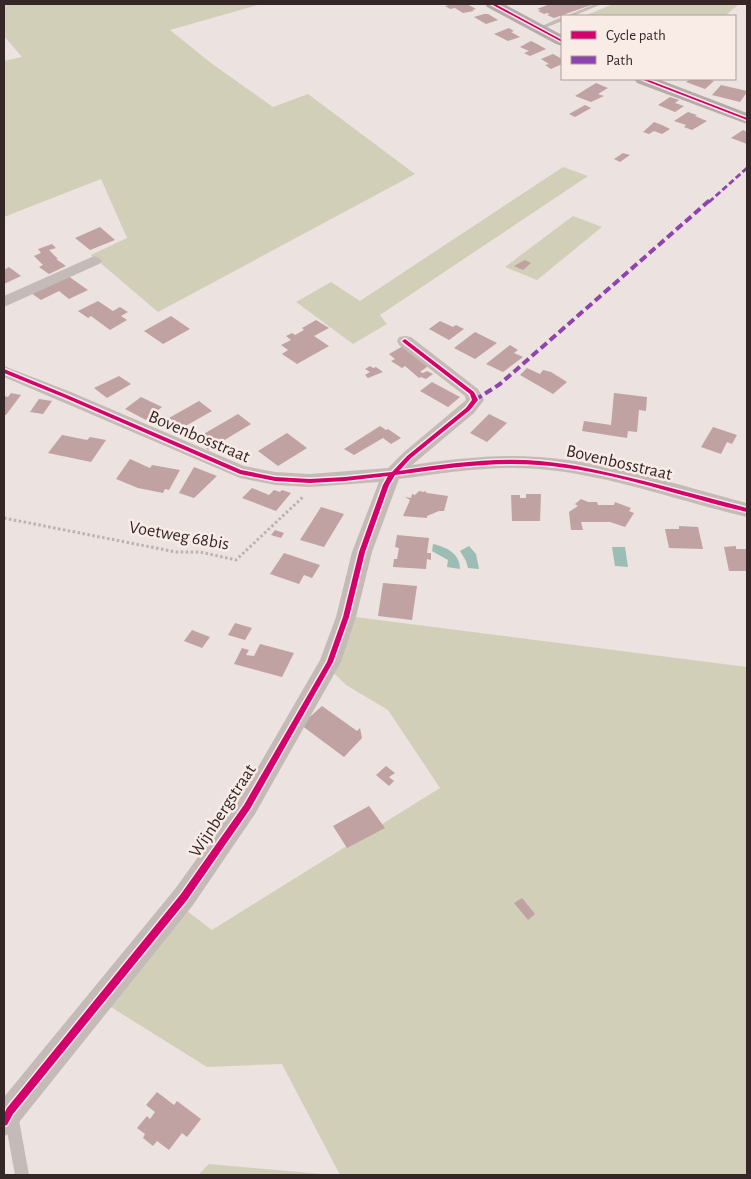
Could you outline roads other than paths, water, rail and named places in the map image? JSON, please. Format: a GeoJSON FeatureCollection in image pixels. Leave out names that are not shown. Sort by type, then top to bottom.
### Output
{"type":"FeatureCollection","features":[{"type":"Feature","properties":{"kind":"street"},"geometry":{"type":"LineString","coordinates":[[493,4],[561,40]]}},
{"type":"Feature","properties":{"kind":"street"},"geometry":{"type":"LineString","coordinates":[[646,80],[747,119]]}},
{"type":"Feature","properties":{"kind":"street"},"geometry":{"type":"LineString","coordinates":[[4,302],[94,261]]}},
{"type":"Feature","properties":{"kind":"street"},"geometry":{"type":"LineString","coordinates":[[392,474],[468,409],[475,400],[472,393],[406,341]]}},
{"type":"Feature","properties":{"kind":"street","name":"Bovenbosstraat"},"geometry":{"type":"LineString","coordinates":[[4,371],[240,472],[267,479],[355,479],[488,463],[552,464],[593,470],[747,510]]}},
{"type":"Feature","properties":{"kind":"street","name":"Wijnbergstraat"},"geometry":{"type":"LineString","coordinates":[[7,1116],[184,897],[248,807],[330,662],[346,617],[362,552],[386,485],[392,474]]}},
{"type":"Feature","properties":{"kind":"lane"},"geometry":{"type":"LineString","coordinates":[[572,15],[600,4]]}},
{"type":"Feature","properties":{"kind":"lane"},"geometry":{"type":"LineString","coordinates":[[538,29],[561,19]]}},
{"type":"Feature","properties":{"kind":"lane"},"geometry":{"type":"LineString","coordinates":[[7,1116],[22,1175]]}},
{"type":"Feature","properties":{"kind":"water"},"geometry":{"type":"Polygon","coordinates":[[[433,544],[447,549],[455,555],[460,569],[447,567],[448,560],[432,551],[433,544]]]}},
{"type":"Feature","properties":{"kind":"water"},"geometry":{"type":"Polygon","coordinates":[[[469,546],[476,554],[479,569],[468,568],[460,551],[469,546]]]}},
{"type":"Feature","properties":{"kind":"water"},"geometry":{"type":"Polygon","coordinates":[[[612,547],[625,547],[628,567],[615,566],[612,547]]]}}]}
